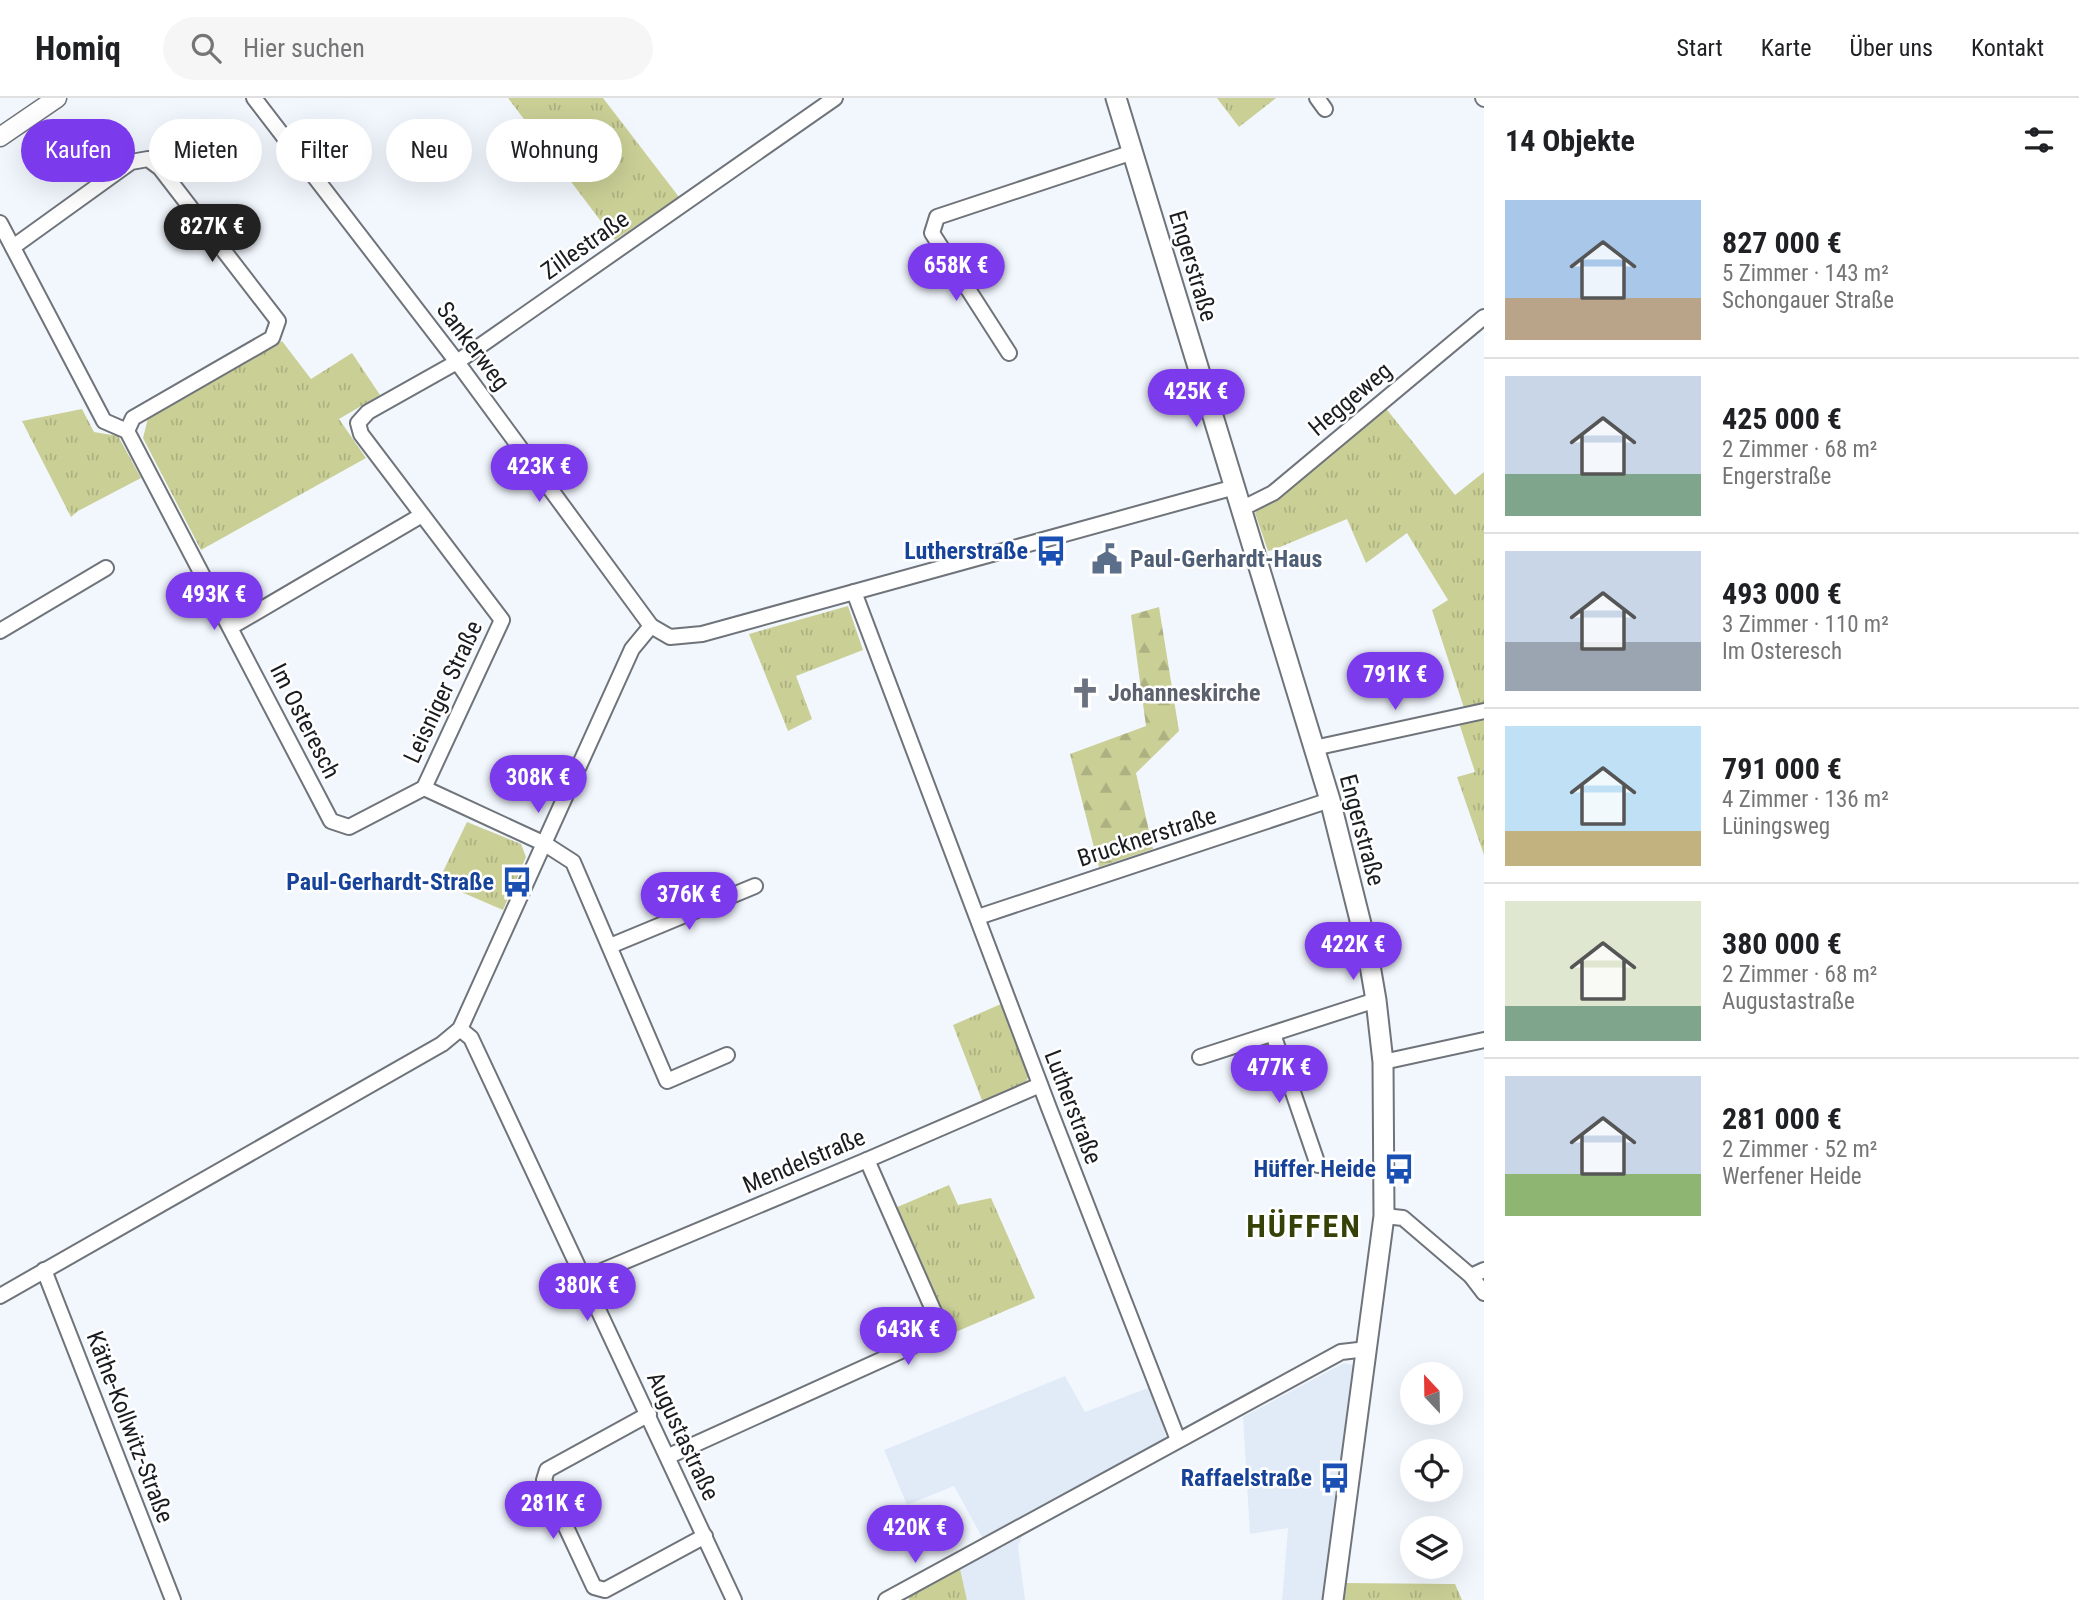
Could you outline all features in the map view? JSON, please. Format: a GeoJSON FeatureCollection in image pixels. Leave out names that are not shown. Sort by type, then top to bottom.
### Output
{"type":"FeatureCollection","features":[{"type":"Feature","properties":{"kind":"main road","name":"Engerstraße"},"geometry":{"type":"LineString","coordinates":[[1116,98],[1330,800],[1367,948],[1376,1000],[1383,1062],[1384,1216],[1333,1600]]}},
{"type":"Feature","properties":{"kind":"street"},"geometry":{"type":"LineString","coordinates":[[0,137],[57,98]]}},
{"type":"Feature","properties":{"kind":"street","name":"Sankerweg"},"geometry":{"type":"LineString","coordinates":[[254,98],[457,362],[651,626]]}},
{"type":"Feature","properties":{"kind":"street","name":"Zillestraße"},"geometry":{"type":"LineString","coordinates":[[358,423],[368,412],[457,362],[835,98]]}},
{"type":"Feature","properties":{"kind":"street"},"geometry":{"type":"LineString","coordinates":[[1009,353],[932,233],[937,217],[1133,152]]}},
{"type":"Feature","properties":{"kind":"street"},"geometry":{"type":"LineString","coordinates":[[13,247],[131,162],[148,159],[160,168],[278,321],[272,338],[133,418],[127,431]]}},
{"type":"Feature","properties":{"kind":"street","name":"Im Osteresch"},"geometry":{"type":"LineString","coordinates":[[0,223],[104,421],[127,431],[331,821],[349,827],[424,788]]}},
{"type":"Feature","properties":{"kind":"street","name":"Heggeweg"},"geometry":{"type":"LineString","coordinates":[[1241,509],[1273,494],[1484,317]]}},
{"type":"Feature","properties":{"kind":"street","name":"Leisniger Straße"},"geometry":{"type":"LineString","coordinates":[[358,423],[361,434],[502,620],[424,788]]}},
{"type":"Feature","properties":{"kind":"street"},"geometry":{"type":"LineString","coordinates":[[0,1296],[442,1044],[460,1029],[632,649],[651,626],[670,637],[702,634],[1235,487]]}},
{"type":"Feature","properties":{"kind":"street"},"geometry":{"type":"LineString","coordinates":[[231,628],[422,515]]}},
{"type":"Feature","properties":{"kind":"street"},"geometry":{"type":"LineString","coordinates":[[0,631],[106,568]]}},
{"type":"Feature","properties":{"kind":"street","name":"Lutherstraße"},"geometry":{"type":"LineString","coordinates":[[854,592],[1040,1085],[1178,1440]]}},
{"type":"Feature","properties":{"kind":"street"},"geometry":{"type":"LineString","coordinates":[[1314,748],[1484,711]]}},
{"type":"Feature","properties":{"kind":"street"},"geometry":{"type":"LineString","coordinates":[[424,788],[545,844],[573,862],[667,1081],[727,1055]]}},
{"type":"Feature","properties":{"kind":"street","name":"Brucknerstraße"},"geometry":{"type":"LineString","coordinates":[[978,917],[1330,800]]}},
{"type":"Feature","properties":{"kind":"street"},"geometry":{"type":"LineString","coordinates":[[610,946],[755,886]]}},
{"type":"Feature","properties":{"kind":"street"},"geometry":{"type":"LineString","coordinates":[[1200,1057],[1376,1000]]}},
{"type":"Feature","properties":{"kind":"street","name":"Augustastraße"},"geometry":{"type":"LineString","coordinates":[[460,1029],[471,1038],[734,1600]]}},
{"type":"Feature","properties":{"kind":"street"},"geometry":{"type":"LineString","coordinates":[[1272,1034],[1318,1166]]}},
{"type":"Feature","properties":{"kind":"street"},"geometry":{"type":"LineString","coordinates":[[1383,1062],[1484,1040]]}},
{"type":"Feature","properties":{"kind":"street","name":"Mendelstraße"},"geometry":{"type":"LineString","coordinates":[[585,1278],[1040,1085]]}},
{"type":"Feature","properties":{"kind":"street"},"geometry":{"type":"LineString","coordinates":[[668,1456],[934,1336],[938,1321],[867,1160]]}},
{"type":"Feature","properties":{"kind":"street"},"geometry":{"type":"LineString","coordinates":[[1384,1216],[1403,1218],[1477,1273],[1484,1293]]}},
{"type":"Feature","properties":{"kind":"street","name":"Käthe-Kollwitz-Straße"},"geometry":{"type":"LineString","coordinates":[[44,1270],[173,1600]]}},
{"type":"Feature","properties":{"kind":"street"},"geometry":{"type":"LineString","coordinates":[[886,1600],[1341,1352],[1367,1349]]}},
{"type":"Feature","properties":{"kind":"street"},"geometry":{"type":"LineString","coordinates":[[649,1414],[547,1469],[544,1480],[594,1587],[606,1590],[705,1536]]}},
{"type":"Feature","properties":{"kind":"shaded area"},"geometry":{"type":"Polygon","coordinates":[[[1344,1363],[1354,1365],[1324,1600],[1282,1600],[1288,1528],[1250,1534],[1243,1417],[1344,1363]]]}},
{"type":"Feature","properties":{"kind":"shaded area"},"geometry":{"type":"Polygon","coordinates":[[[1065,1376],[1085,1412],[1153,1386],[1166,1438],[983,1539],[954,1486],[907,1505],[884,1450],[1065,1376]]]}},
{"type":"Feature","properties":{"kind":"shaded area"},"geometry":{"type":"Polygon","coordinates":[[[1022,1537],[1018,1546],[1025,1600],[967,1600],[960,1569],[1022,1537]]]}},
{"type":"Feature","properties":{"kind":"green space"},"geometry":{"type":"Polygon","coordinates":[[[508,98],[603,98],[619,119],[524,119],[508,98]]]}},
{"type":"Feature","properties":{"kind":"green space"},"geometry":{"type":"Polygon","coordinates":[[[1217,98],[1276,98],[1239,127],[1217,98]]]}},
{"type":"Feature","properties":{"kind":"green space"},"geometry":{"type":"Polygon","coordinates":[[[622,123],[679,197],[615,240],[571,182],[622,182],[622,123]]]}},
{"type":"Feature","properties":{"kind":"green space"},"geometry":{"type":"Polygon","coordinates":[[[282,341],[311,379],[352,353],[380,395],[339,419],[366,458],[201,550],[143,438],[148,418],[282,341]]]}},
{"type":"Feature","properties":{"kind":"green space"},"geometry":{"type":"Polygon","coordinates":[[[1384,406],[1455,495],[1484,472],[1484,703],[1464,708],[1432,610],[1448,600],[1407,533],[1366,563],[1347,519],[1268,551],[1255,513],[1384,406]]]}},
{"type":"Feature","properties":{"kind":"green space"},"geometry":{"type":"Polygon","coordinates":[[[82,409],[94,432],[118,436],[141,478],[71,517],[22,421],[82,409]]]}},
{"type":"Feature","properties":{"kind":"green space"},"geometry":{"type":"Polygon","coordinates":[[[848,606],[863,650],[796,676],[812,719],[788,731],[749,634],[848,606]]]}},
{"type":"Feature","properties":{"kind":"green space"},"geometry":{"type":"Polygon","coordinates":[[[1159,607],[1179,731],[1136,773],[1153,849],[1099,867],[1070,754],[1146,726],[1131,615],[1159,607]]]}},
{"type":"Feature","properties":{"kind":"green space"},"geometry":{"type":"Polygon","coordinates":[[[1484,718],[1484,855],[1457,777],[1475,772],[1459,723],[1484,718]]]}},
{"type":"Feature","properties":{"kind":"green space"},"geometry":{"type":"Polygon","coordinates":[[[467,822],[521,844],[526,857],[503,910],[438,882],[467,822]]]}},
{"type":"Feature","properties":{"kind":"green space"},"geometry":{"type":"Polygon","coordinates":[[[1001,1004],[1029,1075],[1026,1082],[983,1103],[953,1025],[1001,1004]]]}},
{"type":"Feature","properties":{"kind":"green space"},"geometry":{"type":"Polygon","coordinates":[[[949,1185],[958,1205],[991,1198],[1035,1298],[951,1334],[895,1208],[949,1185]]]}},
{"type":"Feature","properties":{"kind":"green space"},"geometry":{"type":"Polygon","coordinates":[[[960,1569],[967,1600],[909,1600],[908,1596],[960,1569]]]}},
{"type":"Feature","properties":{"kind":"green space"},"geometry":{"type":"Polygon","coordinates":[[[1346,1583],[1455,1584],[1462,1600],[1343,1600],[1346,1583]]]}},
{"type":"Feature","properties":{"kind":"place","name":"Lutherstraße"},"geometry":{"type":"Point","coordinates":[1051,551]}},
{"type":"Feature","properties":{"kind":"place","name":"Paul-Gerhardt-Haus"},"geometry":{"type":"Point","coordinates":[1107,559]}},
{"type":"Feature","properties":{"kind":"place","name":"Johanneskirche"},"geometry":{"type":"Point","coordinates":[1085,693]}},
{"type":"Feature","properties":{"kind":"place","name":"Paul-Gerhardt-Straße"},"geometry":{"type":"Point","coordinates":[517,882]}},
{"type":"Feature","properties":{"kind":"place","name":"Hüffer Heide"},"geometry":{"type":"Point","coordinates":[1399,1169]}},
{"type":"Feature","properties":{"kind":"place","name":"Raffaelstraße"},"geometry":{"type":"Point","coordinates":[1335,1478]}},
{"type":"Feature","properties":{"kind":"district","name":"HÜFFEN"},"geometry":{"type":"Point","coordinates":[1304,1226]}}]}
